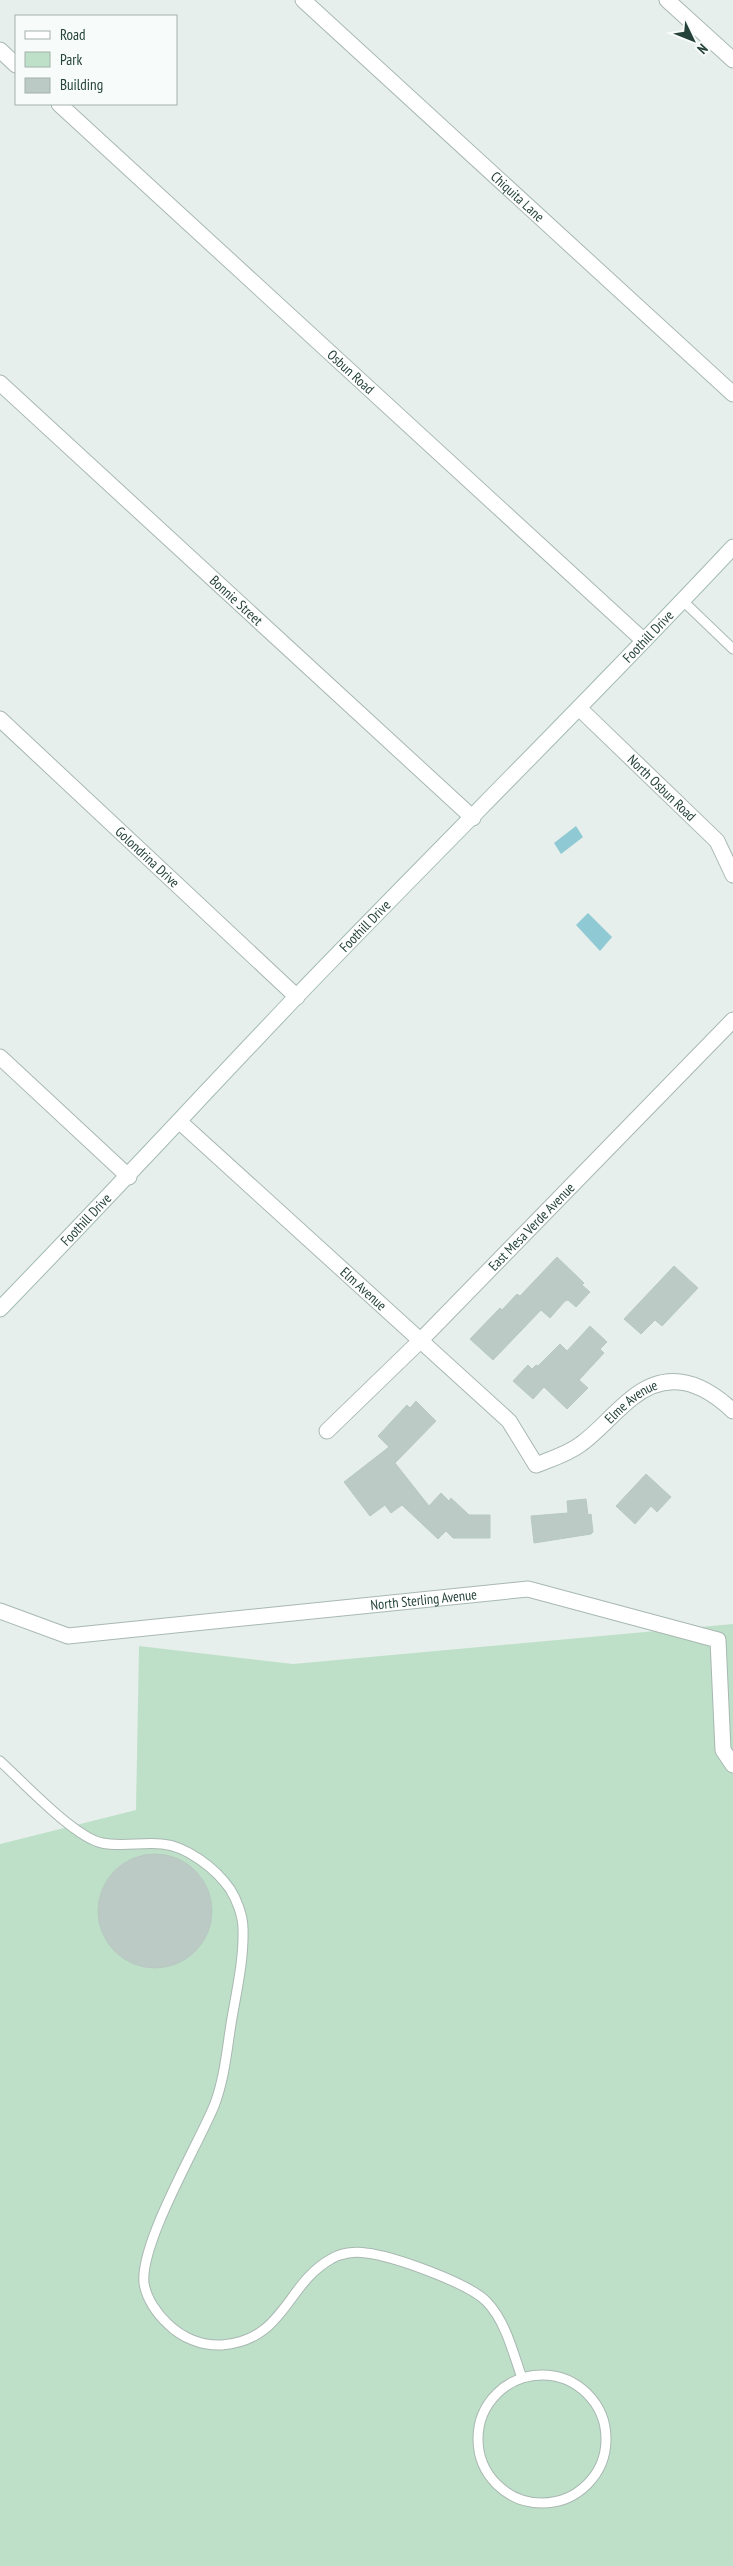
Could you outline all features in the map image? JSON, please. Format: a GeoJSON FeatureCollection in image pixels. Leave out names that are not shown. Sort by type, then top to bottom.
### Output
{"type":"FeatureCollection","features":[{"type":"Feature","properties":{"kind":"street","name":"Chiquita Lane"},"geometry":{"type":"LineString","coordinates":[[303,0],[733,394]]}},
{"type":"Feature","properties":{"kind":"street"},"geometry":{"type":"LineString","coordinates":[[668,0],[733,60]]}},
{"type":"Feature","properties":{"kind":"street"},"geometry":{"type":"LineString","coordinates":[[0,50],[15,64]]}},
{"type":"Feature","properties":{"kind":"street","name":"Osbun Road"},"geometry":{"type":"LineString","coordinates":[[60,105],[643,640]]}},
{"type":"Feature","properties":{"kind":"street","name":"Bonnie Street"},"geometry":{"type":"LineString","coordinates":[[0,382],[473,818]]}},
{"type":"Feature","properties":{"kind":"street","name":"Foothill Drive"},"geometry":{"type":"LineString","coordinates":[[0,1309],[129,1177],[297,997],[473,818],[733,547]]}},
{"type":"Feature","properties":{"kind":"street","name":"North Osbun Road"},"geometry":{"type":"LineString","coordinates":[[579,708],[717,842],[733,875]]}},
{"type":"Feature","properties":{"kind":"street","name":"Golondrina Drive"},"geometry":{"type":"LineString","coordinates":[[0,719],[297,997]]}},
{"type":"Feature","properties":{"kind":"street","name":"East Mesa Verde Avenue"},"geometry":{"type":"LineString","coordinates":[[327,1431],[420,1341],[733,1020]]}},
{"type":"Feature","properties":{"kind":"street"},"geometry":{"type":"LineString","coordinates":[[0,1057],[129,1177]]}},
{"type":"Feature","properties":{"kind":"street","name":"Elm Avenue"},"geometry":{"type":"LineString","coordinates":[[180,1122],[508,1421],[536,1465]]}},
{"type":"Feature","properties":{"kind":"street","name":"Elme Avenue"},"geometry":{"type":"LineString","coordinates":[[536,1465],[567,1453],[580,1445],[632,1397],[665,1381],[687,1382],[719,1398],[733,1411]]}},
{"type":"Feature","properties":{"kind":"street","name":"North Sterling Avenue"},"geometry":{"type":"LineString","coordinates":[[0,1611],[68,1636],[528,1589],[718,1640],[723,1750],[733,1765]]}},
{"type":"Feature","properties":{"kind":"lane"},"geometry":{"type":"LineString","coordinates":[[683,600],[733,649]]}},
{"type":"Feature","properties":{"kind":"lane"},"geometry":{"type":"LineString","coordinates":[[0,1761],[78,1832],[94,1840],[101,1843],[165,1844],[199,1859],[223,1880],[232,1893],[244,1927],[240,1970],[221,2082],[214,2104],[179,2178],[146,2260],[144,2284],[156,2311],[169,2325],[193,2340],[207,2345],[238,2343],[264,2331],[324,2263],[347,2253],[366,2253],[445,2278],[479,2294],[496,2313],[522,2378]]}},
{"type":"Feature","properties":{"kind":"lane"},"geometry":{"type":"LineString","coordinates":[[543,2374],[559,2376],[574,2382],[596,2404],[603,2418],[606,2449],[601,2465],[587,2484],[568,2498],[553,2502],[523,2501],[497,2485],[487,2473],[481,2459],[478,2429],[483,2414],[490,2401],[500,2390],[522,2378],[543,2374]]}},
{"type":"Feature","properties":{"kind":"green space"},"geometry":{"type":"Polygon","coordinates":[[[733,1624],[733,2566],[0,2566],[0,1844],[136,1810],[139,1646],[293,1664],[733,1624]]]}},
{"type":"Feature","properties":{"kind":"water"},"geometry":{"type":"Polygon","coordinates":[[[576,826],[583,837],[561,854],[554,843],[576,826]]]}},
{"type":"Feature","properties":{"kind":"water"},"geometry":{"type":"Polygon","coordinates":[[[588,913],[612,937],[600,951],[576,925],[588,913]]]}},
{"type":"Feature","properties":{"kind":"building"},"geometry":{"type":"Polygon","coordinates":[[[557,1257],[584,1283],[582,1285],[590,1292],[576,1307],[568,1300],[565,1301],[550,1318],[541,1310],[493,1360],[470,1339],[500,1308],[502,1310],[517,1294],[520,1296],[557,1257]]]}},
{"type":"Feature","properties":{"kind":"building"},"geometry":{"type":"Polygon","coordinates":[[[674,1266],[698,1288],[662,1326],[655,1320],[641,1334],[624,1319],[674,1266]]]}},
{"type":"Feature","properties":{"kind":"building"},"geometry":{"type":"Polygon","coordinates":[[[590,1326],[607,1342],[600,1349],[604,1353],[579,1380],[588,1388],[567,1409],[544,1387],[533,1399],[513,1381],[528,1365],[532,1369],[536,1365],[538,1366],[560,1344],[567,1351],[590,1326]]]}},
{"type":"Feature","properties":{"kind":"building"},"geometry":{"type":"Polygon","coordinates":[[[416,1401],[436,1421],[395,1463],[429,1506],[441,1493],[449,1501],[451,1498],[469,1515],[490,1515],[490,1538],[453,1538],[446,1531],[438,1539],[402,1505],[391,1513],[385,1505],[370,1516],[344,1482],[389,1447],[378,1436],[407,1405],[410,1408],[416,1401]]]}},
{"type":"Feature","properties":{"kind":"building"},"geometry":{"type":"Polygon","coordinates":[[[646,1474],[671,1497],[657,1512],[651,1506],[635,1524],[616,1506],[646,1474]]]}},
{"type":"Feature","properties":{"kind":"building"},"geometry":{"type":"Polygon","coordinates":[[[586,1499],[588,1515],[591,1514],[593,1532],[591,1534],[534,1543],[531,1516],[568,1513],[567,1501],[586,1499]]]}},
{"type":"Feature","properties":{"kind":"building"},"geometry":{"type":"Polygon","coordinates":[[[155,1854],[177,1858],[187,1863],[203,1879],[208,1889],[212,1911],[208,1933],[203,1943],[187,1959],[177,1964],[155,1968],[133,1964],[123,1959],[107,1943],[102,1933],[98,1911],[102,1889],[107,1879],[123,1863],[133,1858],[155,1854]]]}}]}
